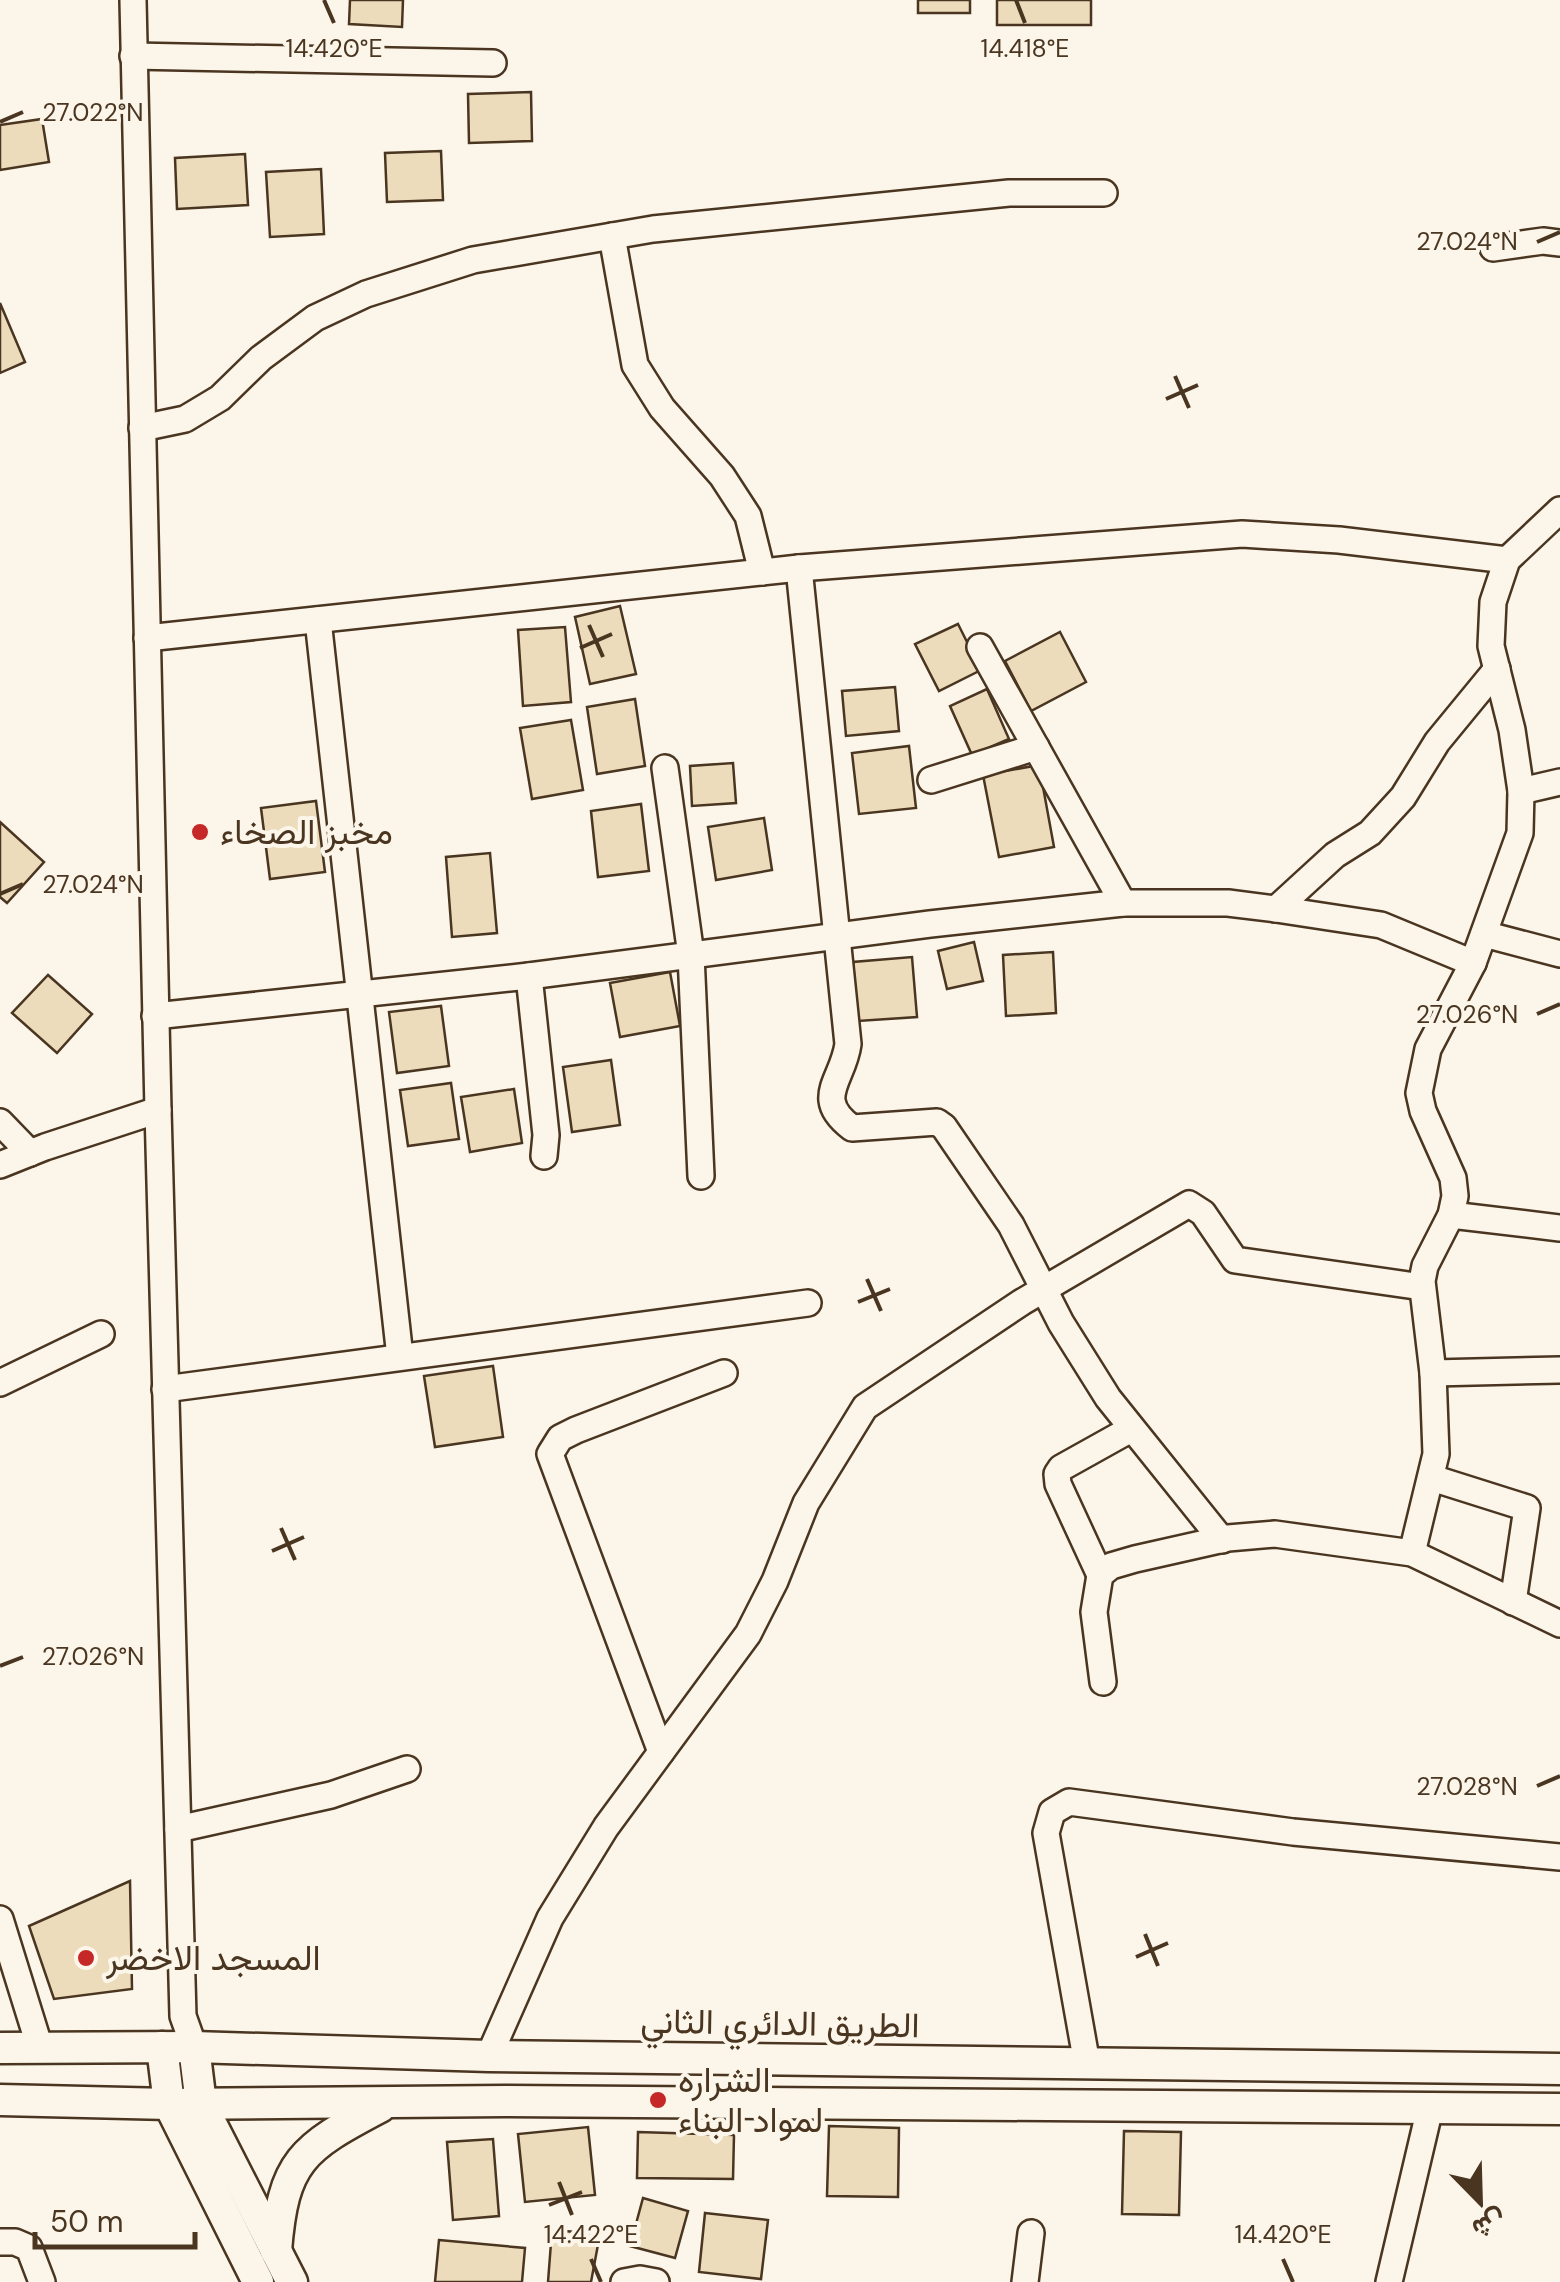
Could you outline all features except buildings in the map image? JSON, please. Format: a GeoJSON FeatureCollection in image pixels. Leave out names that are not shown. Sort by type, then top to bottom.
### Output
{"type":"FeatureCollection","features":[{"type":"Feature","properties":{"kind":"main road"},"geometry":{"type":"LineString","coordinates":[[162,2047],[169,2104],[258,2282]]}},
{"type":"Feature","properties":{"kind":"main road","name":"الطريق الدائري الثاني"},"geometry":{"type":"LineString","coordinates":[[0,2048],[194,2047],[489,2056],[1560,2070]]}},
{"type":"Feature","properties":{"kind":"main road"},"geometry":{"type":"LineString","coordinates":[[194,2047],[201,2104],[292,2282]]}},
{"type":"Feature","properties":{"kind":"main road"},"geometry":{"type":"LineString","coordinates":[[0,2100],[169,2104],[523,2101],[1560,2109]]}},
{"type":"Feature","properties":{"kind":"main road"},"geometry":{"type":"LineString","coordinates":[[276,2251],[283,2192],[292,2172],[325,2139],[384,2105]]}},
{"type":"Feature","properties":{"kind":"street"},"geometry":{"type":"LineString","coordinates":[[133,0],[183,2016],[194,2047]]}},
{"type":"Feature","properties":{"kind":"street"},"geometry":{"type":"LineString","coordinates":[[133,56],[493,63]]}},
{"type":"Feature","properties":{"kind":"street"},"geometry":{"type":"LineString","coordinates":[[142,428],[185,419],[220,398],[262,358],[315,318],[366,294],[473,260],[612,236],[1009,193],[1104,193]]}},
{"type":"Feature","properties":{"kind":"street"},"geometry":{"type":"LineString","coordinates":[[612,236],[635,366],[662,408],[722,476],[748,516],[762,572]]}},
{"type":"Feature","properties":{"kind":"street"},"geometry":{"type":"LineString","coordinates":[[1493,248],[1560,242]]}},
{"type":"Feature","properties":{"kind":"street"},"geometry":{"type":"LineString","coordinates":[[1412,1553],[1436,1454],[1433,1373],[1422,1286],[1426,1266],[1451,1214],[1455,1196],[1454,1178],[1418,1093],[1428,1049],[1473,963],[1520,832],[1521,790],[1512,730],[1491,646],[1493,602],[1506,560],[1560,510]]}},
{"type":"Feature","properties":{"kind":"street"},"geometry":{"type":"LineString","coordinates":[[146,638],[800,568],[1242,534],[1338,540],[1506,560]]}},
{"type":"Feature","properties":{"kind":"street"},"geometry":{"type":"LineString","coordinates":[[800,568],[848,1044],[846,1058],[833,1084],[831,1104],[840,1119],[852,1128],[937,1122],[944,1127],[1011,1225],[1070,1338],[1131,1429],[1222,1540]]}},
{"type":"Feature","properties":{"kind":"street"},"geometry":{"type":"LineString","coordinates":[[318,620],[400,1357]]}},
{"type":"Feature","properties":{"kind":"street"},"geometry":{"type":"LineString","coordinates":[[980,647],[1123,903]]}},
{"type":"Feature","properties":{"kind":"street"},"geometry":{"type":"LineString","coordinates":[[1276,909],[1335,855],[1370,833],[1403,797],[1436,742],[1497,669]]}},
{"type":"Feature","properties":{"kind":"street"},"geometry":{"type":"LineString","coordinates":[[931,780],[1036,747]]}},
{"type":"Feature","properties":{"kind":"street"},"geometry":{"type":"LineString","coordinates":[[665,768],[691,955],[702,1176]]}},
{"type":"Feature","properties":{"kind":"street"},"geometry":{"type":"LineString","coordinates":[[1521,790],[1560,782]]}},
{"type":"Feature","properties":{"kind":"street"},"geometry":{"type":"LineString","coordinates":[[156,1016],[529,976],[1123,903],[1228,902],[1381,925],[1473,963]]}},
{"type":"Feature","properties":{"kind":"street"},"geometry":{"type":"LineString","coordinates":[[1484,934],[1560,954]]}},
{"type":"Feature","properties":{"kind":"street"},"geometry":{"type":"LineString","coordinates":[[529,976],[546,1136],[544,1156]]}},
{"type":"Feature","properties":{"kind":"street"},"geometry":{"type":"LineString","coordinates":[[0,1165],[158,1110]]}},
{"type":"Feature","properties":{"kind":"street"},"geometry":{"type":"LineString","coordinates":[[0,1122],[30,1153]]}},
{"type":"Feature","properties":{"kind":"street"},"geometry":{"type":"LineString","coordinates":[[489,2056],[550,1918],[606,1827],[748,1634],[775,1581],[806,1504],[865,1408],[1044,1289],[1189,1204],[1203,1213],[1234,1260],[1422,1286]]}},
{"type":"Feature","properties":{"kind":"street"},"geometry":{"type":"LineString","coordinates":[[1451,1214],[1560,1228]]}},
{"type":"Feature","properties":{"kind":"street"},"geometry":{"type":"LineString","coordinates":[[165,1388],[808,1303]]}},
{"type":"Feature","properties":{"kind":"street"},"geometry":{"type":"LineString","coordinates":[[0,1384],[102,1334]]}},
{"type":"Feature","properties":{"kind":"street"},"geometry":{"type":"LineString","coordinates":[[1433,1373],[1560,1370]]}},
{"type":"Feature","properties":{"kind":"street"},"geometry":{"type":"LineString","coordinates":[[662,1752],[550,1454],[560,1438],[724,1373]]}},
{"type":"Feature","properties":{"kind":"street"},"geometry":{"type":"LineString","coordinates":[[1103,1682],[1094,1612],[1100,1575],[1058,1484],[1058,1474],[1061,1468],[1131,1429]]}},
{"type":"Feature","properties":{"kind":"street"},"geometry":{"type":"LineString","coordinates":[[1432,1478],[1527,1508],[1514,1602]]}},
{"type":"Feature","properties":{"kind":"street"},"geometry":{"type":"LineString","coordinates":[[1100,1575],[1110,1566],[1135,1559],[1222,1540],[1275,1534],[1412,1553],[1560,1624]]}},
{"type":"Feature","properties":{"kind":"street"},"geometry":{"type":"LineString","coordinates":[[178,1829],[332,1795],[406,1769]]}},
{"type":"Feature","properties":{"kind":"street"},"geometry":{"type":"LineString","coordinates":[[1087,2064],[1046,1833],[1052,1812],[1069,1802],[1294,1832],[1560,1856]]}},
{"type":"Feature","properties":{"kind":"street"},"geometry":{"type":"LineString","coordinates":[[0,1919],[40,2048]]}},
{"type":"Feature","properties":{"kind":"street"},"geometry":{"type":"LineString","coordinates":[[162,2047],[183,2016]]}},
{"type":"Feature","properties":{"kind":"street"},"geometry":{"type":"LineString","coordinates":[[1389,2282],[1430,2108]]}},
{"type":"Feature","properties":{"kind":"street"},"geometry":{"type":"LineString","coordinates":[[1025,2282],[1031,2233]]}},
{"type":"Feature","properties":{"kind":"street"},"geometry":{"type":"LineString","coordinates":[[0,2242],[15,2242],[29,2248],[42,2282]]}},
{"type":"Feature","properties":{"kind":"street"},"geometry":{"type":"LineString","coordinates":[[624,2282],[656,2282]]}},
{"type":"Feature","properties":{"kind":"place","name":"مخبز الصخاء"},"geometry":{"type":"Point","coordinates":[200,832]}},
{"type":"Feature","properties":{"kind":"place","name":"المسجد الاخضر"},"geometry":{"type":"Point","coordinates":[86,1958]}},
{"type":"Feature","properties":{"kind":"place","name":"الشراره لمواد البناء"},"geometry":{"type":"Point","coordinates":[658,2100]}}]}
